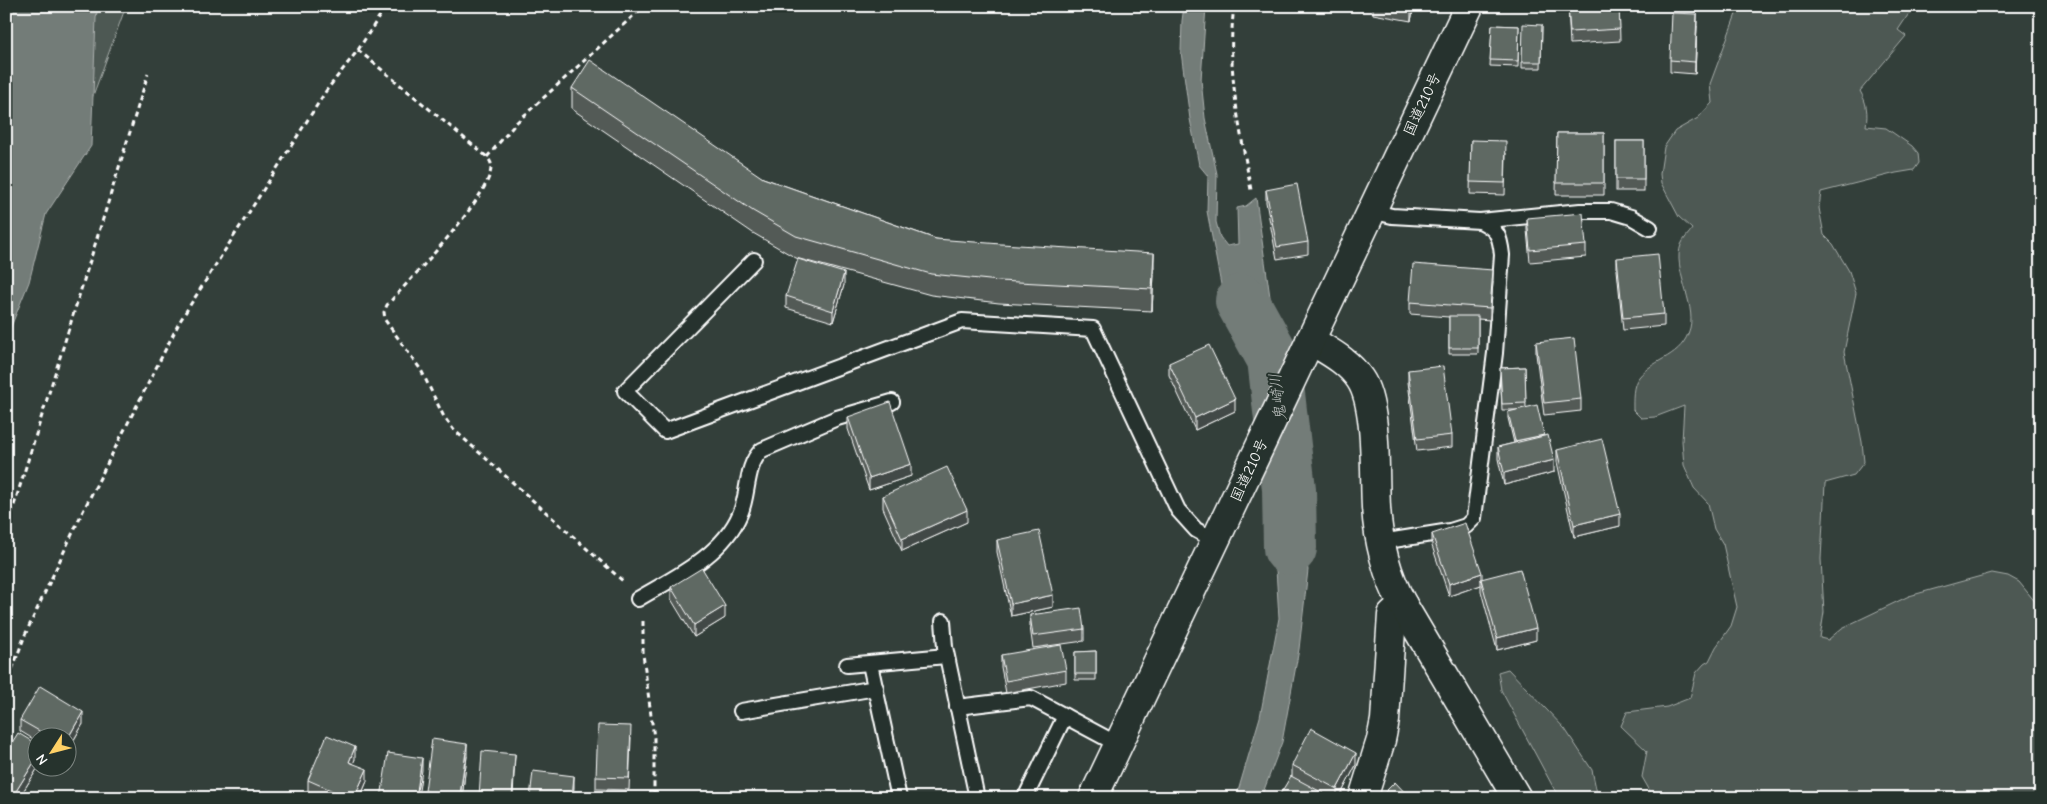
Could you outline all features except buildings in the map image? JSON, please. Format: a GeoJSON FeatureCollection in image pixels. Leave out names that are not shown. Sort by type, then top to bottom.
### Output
{"type":"FeatureCollection","features":[{"type":"Feature","properties":{"kind":"main road","name":"国道210号"},"geometry":{"type":"LineString","coordinates":[[1094,798],[1469,6]]}},
{"type":"Feature","properties":{"kind":"main road"},"geometry":{"type":"LineString","coordinates":[[1310,340],[1347,364],[1362,381],[1369,399],[1372,426],[1376,509],[1381,542],[1391,578],[1403,605],[1517,798]]}},
{"type":"Feature","properties":{"kind":"main road"},"geometry":{"type":"LineString","coordinates":[[1363,798],[1381,740],[1385,720],[1392,615],[1403,605]]}},
{"type":"Feature","properties":{"kind":"lane"},"geometry":{"type":"LineString","coordinates":[[1371,211],[1392,216],[1480,221],[1580,211],[1611,211],[1631,217],[1650,228]]}},
{"type":"Feature","properties":{"kind":"lane"},"geometry":{"type":"LineString","coordinates":[[1381,542],[1450,531],[1466,526],[1474,518],[1495,353],[1502,255],[1500,239],[1492,227],[1480,221]]}},
{"type":"Feature","properties":{"kind":"lane"},"geometry":{"type":"LineString","coordinates":[[754,260],[625,391],[665,431],[962,321],[1094,329],[1178,510],[1196,530],[1216,541]]}},
{"type":"Feature","properties":{"kind":"lane"},"geometry":{"type":"LineString","coordinates":[[638,599],[694,565],[718,546],[740,516],[751,471],[757,454],[762,450],[837,418],[892,402]]}},
{"type":"Feature","properties":{"kind":"lane"},"geometry":{"type":"LineString","coordinates":[[943,621],[946,656],[977,798]]}},
{"type":"Feature","properties":{"kind":"lane"},"geometry":{"type":"LineString","coordinates":[[848,666],[946,656]]}},
{"type":"Feature","properties":{"kind":"lane"},"geometry":{"type":"LineString","coordinates":[[870,664],[899,798]]}},
{"type":"Feature","properties":{"kind":"lane"},"geometry":{"type":"LineString","coordinates":[[741,711],[876,688]]}},
{"type":"Feature","properties":{"kind":"lane"},"geometry":{"type":"LineString","coordinates":[[957,707],[1031,698],[1119,745]]}},
{"type":"Feature","properties":{"kind":"lane"},"geometry":{"type":"LineString","coordinates":[[1025,798],[1065,716]]}},
{"type":"Feature","properties":{"kind":"path"},"geometry":{"type":"LineString","coordinates":[[6,686],[25,635],[82,513],[180,321],[204,280],[288,154],[326,91],[358,50],[386,6]]}},
{"type":"Feature","properties":{"kind":"path"},"geometry":{"type":"LineString","coordinates":[[487,157],[517,122],[644,6]]}},
{"type":"Feature","properties":{"kind":"path"},"geometry":{"type":"LineString","coordinates":[[1234,6],[1231,70],[1251,190]]}},
{"type":"Feature","properties":{"kind":"path"},"geometry":{"type":"LineString","coordinates":[[358,50],[487,157],[491,163],[492,169],[477,198],[428,260],[387,306],[384,312],[384,320],[421,370],[444,417],[453,429],[629,587],[638,599],[642,611],[643,654],[652,712],[654,798]]}},
{"type":"Feature","properties":{"kind":"path"},"geometry":{"type":"LineString","coordinates":[[6,531],[148,74]]}},
{"type":"Feature","properties":{"kind":"shaded area"},"geometry":{"type":"Polygon","coordinates":[[[6,6],[98,6],[91,146],[46,214],[29,282],[6,339],[6,6]]]}},
{"type":"Feature","properties":{"kind":"shaded area"},"geometry":{"type":"Polygon","coordinates":[[[85,6],[126,6],[84,120],[85,6]]]}},
{"type":"Feature","properties":{"kind":"shaded area"},"geometry":{"type":"Polygon","coordinates":[[[1184,6],[1206,6],[1201,80],[1205,118],[1217,174],[1216,222],[1220,237],[1227,246],[1238,244],[1237,208],[1246,206],[1256,198],[1272,311],[1287,344],[1254,409],[1255,374],[1223,295],[1207,211],[1208,176],[1199,165],[1190,119],[1181,52],[1184,6]]]}},
{"type":"Feature","properties":{"kind":"shaded area"},"geometry":{"type":"Polygon","coordinates":[[[1742,6],[1914,6],[1898,30],[1906,36],[1860,91],[1866,108],[1866,126],[1886,128],[1912,146],[1918,153],[1919,163],[1914,170],[1821,192],[1819,208],[1824,235],[1833,244],[1849,271],[1856,293],[1844,352],[1862,442],[1864,462],[1854,475],[1825,483],[1821,559],[1824,612],[1820,638],[1828,640],[1842,628],[1909,596],[1992,573],[2008,576],[2019,582],[2041,609],[2041,798],[1654,798],[1642,777],[1647,751],[1621,726],[1627,712],[1667,707],[1690,698],[1696,673],[1709,661],[1716,647],[1731,626],[1737,607],[1723,544],[1714,529],[1708,503],[1694,488],[1684,465],[1682,441],[1684,406],[1655,417],[1641,418],[1633,410],[1633,402],[1634,388],[1639,377],[1645,370],[1681,346],[1690,328],[1690,308],[1681,275],[1679,254],[1682,243],[1692,229],[1679,217],[1661,183],[1660,174],[1664,147],[1675,131],[1698,118],[1712,103],[1710,84],[1736,14],[1742,6]]]}},
{"type":"Feature","properties":{"kind":"shaded area"},"geometry":{"type":"Polygon","coordinates":[[[1301,445],[1311,482],[1303,538],[1308,570],[1299,649],[1282,742],[1261,798],[1236,798],[1260,717],[1279,618],[1272,504],[1301,445]]]}},
{"type":"Feature","properties":{"kind":"shaded area"},"geometry":{"type":"Polygon","coordinates":[[[1508,669],[1565,729],[1592,770],[1598,798],[1559,798],[1501,690],[1498,672],[1508,669]]]}},
{"type":"Feature","properties":{"kind":"waterway","name":"鬼崎川"},"geometry":{"type":"LineString","coordinates":[[1242,301],[1274,359],[1289,489],[1290,548]]}}]}
